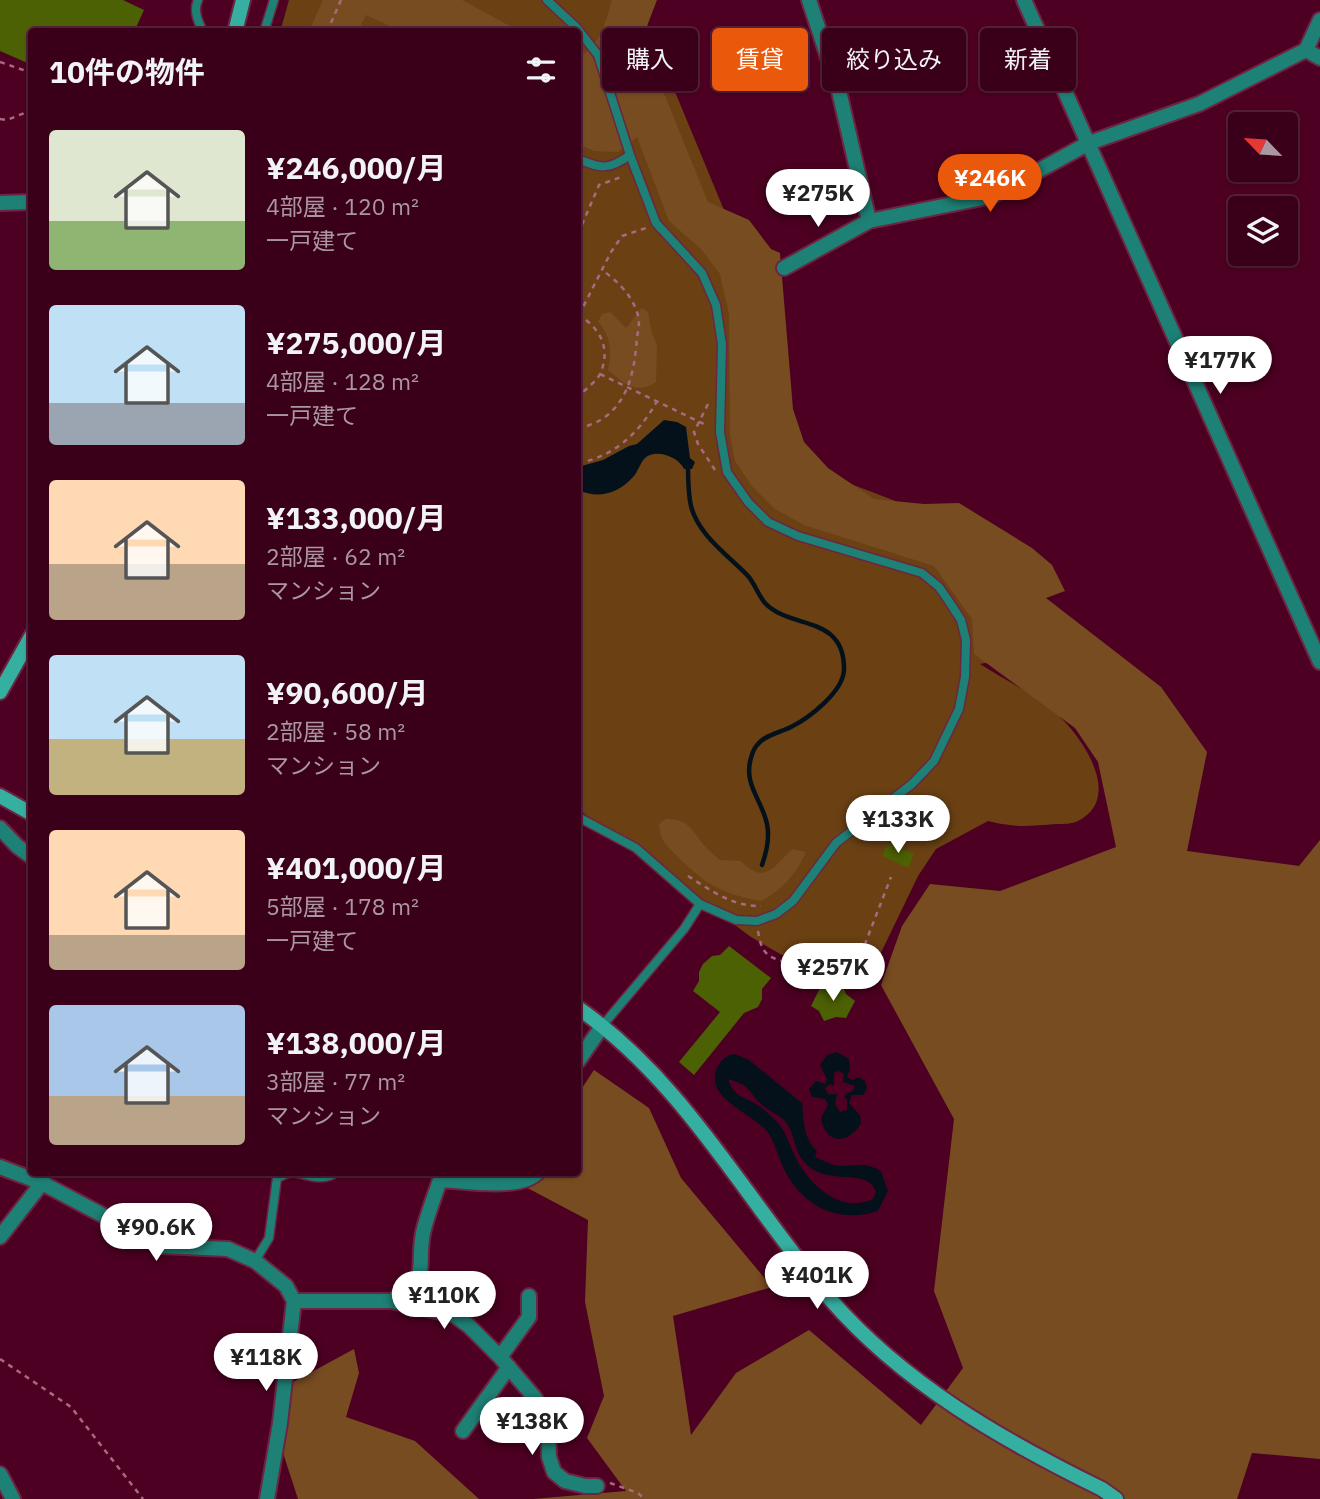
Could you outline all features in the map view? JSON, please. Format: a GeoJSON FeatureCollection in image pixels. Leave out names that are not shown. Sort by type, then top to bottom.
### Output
{"type":"FeatureCollection","features":[{"type":"Feature","properties":{"kind":"street"},"geometry":{"type":"LineString","coordinates":[[236,28],[243,0]]}},
{"type":"Feature","properties":{"kind":"street"},"geometry":{"type":"LineString","coordinates":[[810,0],[839,92],[869,221]]}},
{"type":"Feature","properties":{"kind":"street"},"geometry":{"type":"LineString","coordinates":[[1024,0],[1320,663]]}},
{"type":"Feature","properties":{"kind":"street"},"geometry":{"type":"LineString","coordinates":[[784,268],[869,221],[992,195],[1089,143],[1199,104],[1306,50],[1320,20]]}},
{"type":"Feature","properties":{"kind":"street"},"geometry":{"type":"LineString","coordinates":[[1306,50],[1320,58]]}},
{"type":"Feature","properties":{"kind":"street"},"geometry":{"type":"LineString","coordinates":[[0,203],[28,202]]}},
{"type":"Feature","properties":{"kind":"street"},"geometry":{"type":"LineString","coordinates":[[0,692],[28,642]]}},
{"type":"Feature","properties":{"kind":"street"},"geometry":{"type":"LineString","coordinates":[[0,796],[28,812]]}},
{"type":"Feature","properties":{"kind":"street"},"geometry":{"type":"LineString","coordinates":[[0,828],[28,854]]}},
{"type":"Feature","properties":{"kind":"street"},"geometry":{"type":"LineString","coordinates":[[581,1010],[603,1026],[653,1071],[692,1116],[785,1243],[832,1300],[876,1345],[912,1376],[992,1431],[1116,1499]]}},
{"type":"Feature","properties":{"kind":"street"},"geometry":{"type":"LineString","coordinates":[[581,1057],[603,1026]]}},
{"type":"Feature","properties":{"kind":"street"},"geometry":{"type":"LineString","coordinates":[[0,1167],[28,1174]]}},
{"type":"Feature","properties":{"kind":"street"},"geometry":{"type":"LineString","coordinates":[[391,1301],[416,1284],[422,1268],[423,1235],[440,1177],[513,1183],[535,1176]]}},
{"type":"Feature","properties":{"kind":"street"},"geometry":{"type":"LineString","coordinates":[[0,1237],[42,1178],[161,1246],[228,1249],[255,1261],[286,1286],[294,1301],[271,1496]]}},
{"type":"Feature","properties":{"kind":"street"},"geometry":{"type":"LineString","coordinates":[[463,1431],[529,1317],[529,1296]]}},
{"type":"Feature","properties":{"kind":"street"},"geometry":{"type":"LineString","coordinates":[[294,1301],[391,1301],[454,1315],[469,1326],[535,1398],[548,1424],[549,1458],[554,1472],[565,1481],[597,1486]]}},
{"type":"Feature","properties":{"kind":"street"},"geometry":{"type":"LineString","coordinates":[[0,1474],[13,1499]]}},
{"type":"Feature","properties":{"kind":"lane"},"geometry":{"type":"LineString","coordinates":[[198,0],[195,6],[202,28]]}},
{"type":"Feature","properties":{"kind":"lane"},"geometry":{"type":"LineString","coordinates":[[265,28],[274,0]]}},
{"type":"Feature","properties":{"kind":"lane"},"geometry":{"type":"LineString","coordinates":[[547,0],[577,28]]}},
{"type":"Feature","properties":{"kind":"lane"},"geometry":{"type":"LineString","coordinates":[[581,33],[598,55],[630,155],[656,223],[702,273],[716,305],[722,344],[720,432],[727,472],[748,502],[768,522],[798,536],[922,573],[939,587],[950,603],[961,620],[966,640],[965,677],[959,709],[934,761],[912,784],[836,843],[793,901],[776,914],[757,921],[736,920],[700,904],[636,848],[581,819]]}},
{"type":"Feature","properties":{"kind":"lane"},"geometry":{"type":"LineString","coordinates":[[581,160],[603,167],[616,165],[630,155]]}},
{"type":"Feature","properties":{"kind":"lane"},"geometry":{"type":"LineString","coordinates":[[603,1026],[684,929],[700,904]]}},
{"type":"Feature","properties":{"kind":"lane"},"geometry":{"type":"LineString","coordinates":[[255,1261],[269,1238],[277,1178],[282,1176]]}},
{"type":"Feature","properties":{"kind":"lane"},"geometry":{"type":"LineString","coordinates":[[314,1176],[332,1176]]}},
{"type":"Feature","properties":{"kind":"path"},"geometry":{"type":"LineString","coordinates":[[329,28],[341,0]]}},
{"type":"Feature","properties":{"kind":"path"},"geometry":{"type":"LineString","coordinates":[[0,62],[28,72]]}},
{"type":"Feature","properties":{"kind":"path"},"geometry":{"type":"LineString","coordinates":[[0,119],[7,120],[28,112]]}},
{"type":"Feature","properties":{"kind":"path"},"geometry":{"type":"LineString","coordinates":[[581,227],[599,185],[636,171]]}},
{"type":"Feature","properties":{"kind":"path"},"geometry":{"type":"LineString","coordinates":[[581,309],[622,236],[646,228],[653,233]]}},
{"type":"Feature","properties":{"kind":"path"},"geometry":{"type":"LineString","coordinates":[[581,429],[602,419],[617,404],[627,387],[636,362],[639,322],[629,296],[617,280],[602,270]]}},
{"type":"Feature","properties":{"kind":"path"},"geometry":{"type":"LineString","coordinates":[[581,317],[597,329],[606,349],[600,374],[581,394]]}},
{"type":"Feature","properties":{"kind":"path"},"geometry":{"type":"LineString","coordinates":[[600,374],[720,432]]}},
{"type":"Feature","properties":{"kind":"path"},"geometry":{"type":"LineString","coordinates":[[709,397],[707,407],[694,432],[698,444],[716,471]]}},
{"type":"Feature","properties":{"kind":"path"},"geometry":{"type":"LineString","coordinates":[[581,462],[604,455],[625,442],[639,430],[657,401]]}},
{"type":"Feature","properties":{"kind":"path"},"geometry":{"type":"LineString","coordinates":[[687,876],[718,895],[744,905],[759,906],[771,903]]}},
{"type":"Feature","properties":{"kind":"path"},"geometry":{"type":"LineString","coordinates":[[757,921],[761,948],[770,957],[782,961],[797,953],[813,950],[846,957],[857,953],[865,944],[891,877]]}},
{"type":"Feature","properties":{"kind":"path"},"geometry":{"type":"LineString","coordinates":[[0,1359],[71,1407],[143,1499]]}},
{"type":"Feature","properties":{"kind":"path"},"geometry":{"type":"LineString","coordinates":[[597,1486],[610,1483],[638,1493],[644,1499]]}},
{"type":"Feature","properties":{"kind":"shaded area"},"geometry":{"type":"Polygon","coordinates":[[[289,0],[637,0],[649,28],[602,28],[602,91],[675,91],[748,268],[801,465],[969,529],[1011,658],[980,664],[1045,704],[1064,721],[1082,744],[1096,772],[1099,786],[1097,799],[1091,811],[1078,821],[1023,826],[988,821],[936,849],[918,876],[876,963],[832,984],[751,937],[581,811],[581,28],[281,28],[289,0]]]}},
{"type":"Feature","properties":{"kind":"shaded area"},"geometry":{"type":"Polygon","coordinates":[[[323,0],[462,0],[513,28],[394,28],[366,15],[360,28],[310,28],[323,0]]]}},
{"type":"Feature","properties":{"kind":"shaded area"},"geometry":{"type":"Polygon","coordinates":[[[612,0],[657,0],[646,28],[603,28],[612,0]]]}},
{"type":"Feature","properties":{"kind":"shaded area"},"geometry":{"type":"Polygon","coordinates":[[[602,29],[602,91],[663,91],[708,202],[749,220],[771,249],[780,253],[793,409],[804,442],[828,468],[874,499],[924,504],[959,503],[1032,548],[1052,565],[1065,591],[1046,598],[1161,687],[1207,752],[1187,851],[1299,866],[1320,840],[1320,1459],[1252,1453],[1237,1499],[533,1499],[626,1491],[587,1438],[604,1396],[585,1302],[588,1220],[518,1183],[523,1176],[581,1176],[581,1090],[594,1070],[649,1108],[681,1178],[772,1287],[673,1316],[691,1435],[736,1373],[809,1330],[921,1425],[963,1368],[934,1291],[954,1119],[881,985],[902,926],[930,884],[1000,891],[1116,847],[1098,762],[1075,728],[974,654],[972,619],[934,566],[804,525],[775,509],[752,486],[735,461],[730,435],[729,314],[720,274],[701,249],[669,221],[637,137],[618,152],[594,151],[581,145],[581,56],[597,40],[602,29]]]}},
{"type":"Feature","properties":{"kind":"shaded area"},"geometry":{"type":"Polygon","coordinates":[[[642,308],[648,312],[657,345],[656,382],[637,388],[608,370],[609,344],[606,333],[598,322],[602,314],[610,312],[626,328],[642,308]]]}},
{"type":"Feature","properties":{"kind":"shaded area"},"geometry":{"type":"Polygon","coordinates":[[[664,420],[677,422],[686,427],[690,458],[695,462],[692,469],[684,469],[667,455],[650,455],[627,483],[614,491],[600,494],[581,491],[581,466],[603,460],[637,444],[664,420]]]}},
{"type":"Feature","properties":{"kind":"shaded area"},"geometry":{"type":"Polygon","coordinates":[[[666,819],[688,826],[720,860],[741,861],[756,872],[768,871],[792,849],[806,852],[783,886],[762,901],[748,898],[715,887],[677,856],[661,835],[659,824],[666,819]]]}},
{"type":"Feature","properties":{"kind":"shaded area"},"geometry":{"type":"Polygon","coordinates":[[[837,1052],[849,1059],[847,1077],[852,1080],[859,1077],[865,1081],[867,1088],[863,1095],[852,1095],[849,1103],[860,1115],[861,1123],[844,1138],[838,1139],[827,1133],[821,1118],[828,1105],[825,1099],[812,1097],[809,1089],[816,1081],[825,1084],[827,1079],[820,1065],[827,1055],[837,1052]],[[839,1071],[834,1073],[834,1086],[830,1084],[825,1088],[828,1094],[837,1094],[835,1104],[840,1112],[847,1110],[847,1099],[844,1098],[855,1086],[843,1082],[844,1074],[839,1071]]]}},
{"type":"Feature","properties":{"kind":"shaded area"},"geometry":{"type":"Polygon","coordinates":[[[735,1054],[749,1060],[802,1103],[807,1135],[817,1151],[815,1157],[835,1165],[866,1165],[881,1171],[888,1191],[878,1211],[849,1215],[836,1213],[823,1209],[801,1193],[784,1169],[769,1134],[717,1088],[715,1078],[718,1066],[725,1058],[735,1054]],[[728,1079],[733,1090],[759,1106],[779,1124],[802,1168],[818,1187],[828,1195],[849,1203],[873,1199],[876,1192],[871,1184],[864,1180],[825,1174],[805,1163],[790,1128],[778,1115],[764,1107],[745,1086],[728,1079]]]}},
{"type":"Feature","properties":{"kind":"shaded area"},"geometry":{"type":"Polygon","coordinates":[[[354,1349],[359,1373],[346,1417],[415,1441],[479,1499],[298,1499],[284,1456],[282,1388],[354,1349]]]}},
{"type":"Feature","properties":{"kind":"building"},"geometry":{"type":"Polygon","coordinates":[[[0,0],[123,0],[144,10],[136,28],[28,28],[28,63],[0,51],[0,0]]]}},
{"type":"Feature","properties":{"kind":"building"},"geometry":{"type":"Polygon","coordinates":[[[888,843],[914,854],[908,868],[882,856],[888,843]]]}},
{"type":"Feature","properties":{"kind":"building"},"geometry":{"type":"Polygon","coordinates":[[[729,946],[771,978],[762,989],[762,999],[758,1007],[744,1013],[694,1075],[679,1062],[720,1012],[693,991],[699,981],[703,964],[712,956],[720,955],[729,946]]]}},
{"type":"Feature","properties":{"kind":"building"},"geometry":{"type":"Polygon","coordinates":[[[842,985],[846,994],[855,1001],[846,1018],[836,1017],[824,1021],[819,1011],[811,1006],[820,988],[842,985]]]}},
{"type":"Feature","properties":{"kind":"waterway"},"geometry":{"type":"LineString","coordinates":[[688,464],[691,506],[707,536],[748,576],[765,603],[788,617],[826,631],[836,640],[842,652],[844,670],[832,695],[798,723],[761,741],[752,755],[749,776],[768,829],[768,844],[762,865]]}}]}
